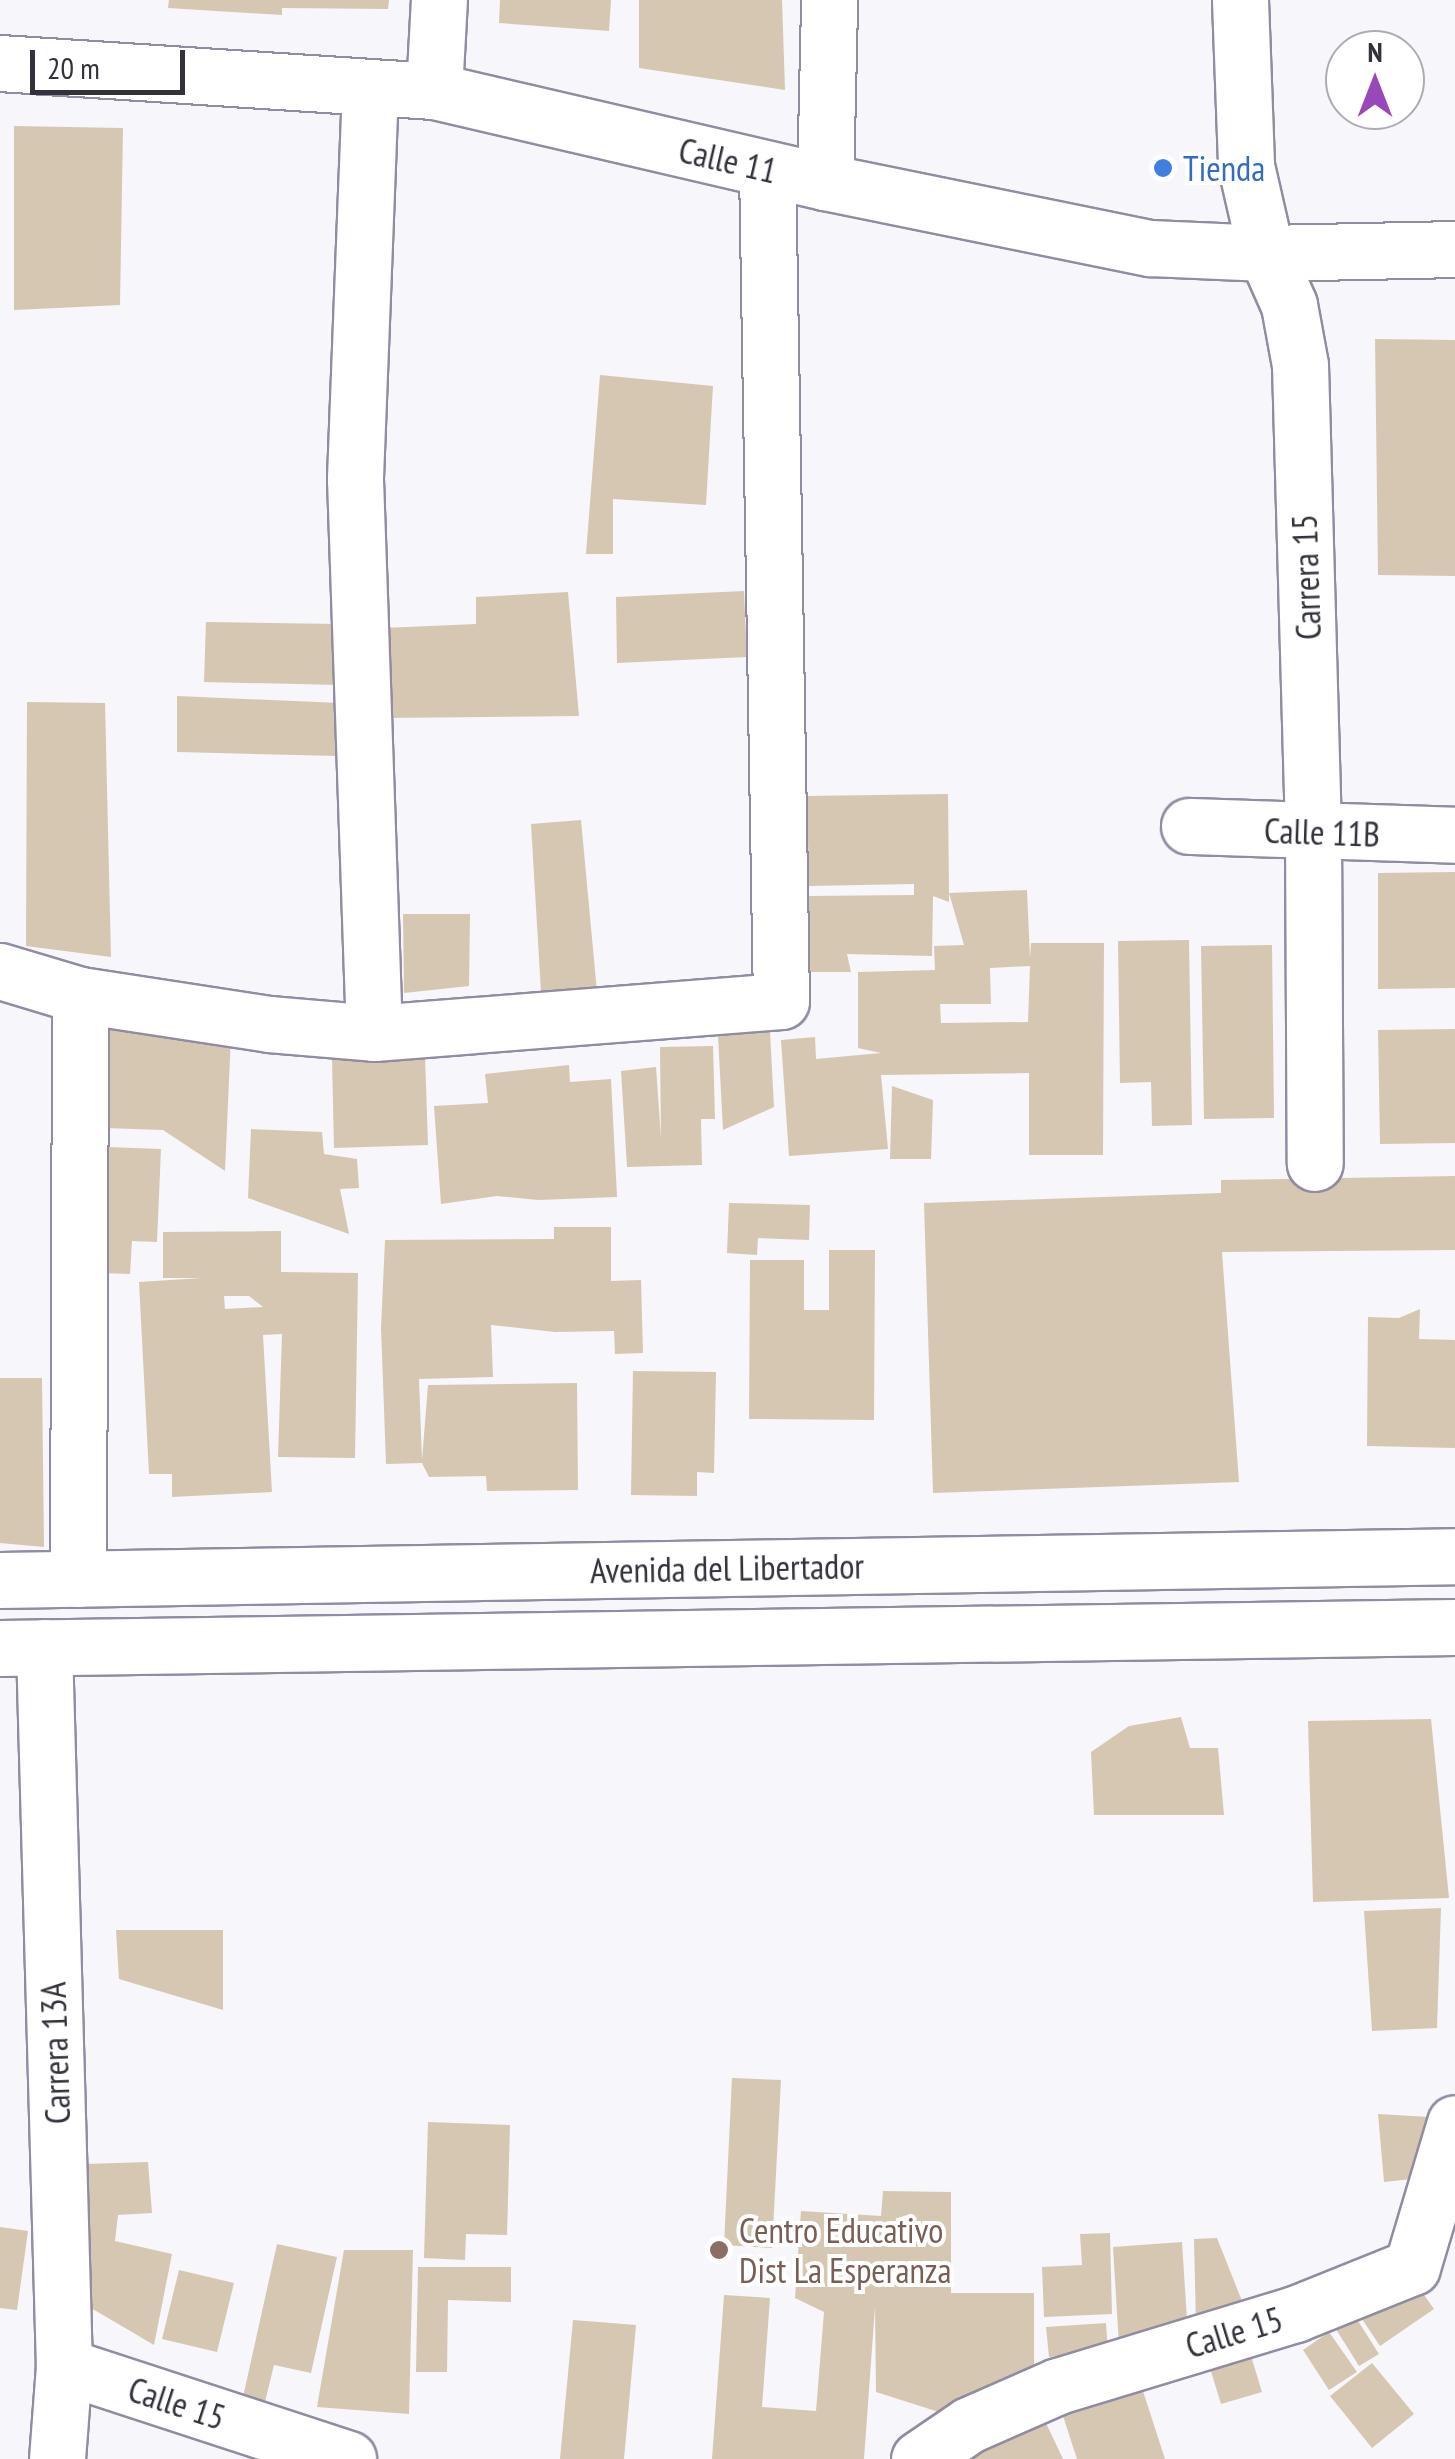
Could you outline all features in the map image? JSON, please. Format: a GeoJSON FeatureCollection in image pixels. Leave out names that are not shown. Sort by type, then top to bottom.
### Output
{"type":"FeatureCollection","features":[{"type":"Feature","properties":{"kind":"street"},"geometry":{"type":"LineString","coordinates":[[434,91],[438,0]]}},
{"type":"Feature","properties":{"kind":"street"},"geometry":{"type":"LineString","coordinates":[[825,182],[829,0]]}},
{"type":"Feature","properties":{"kind":"street","name":"Carrera 15"},"geometry":{"type":"LineString","coordinates":[[1240,0],[1246,166],[1266,253],[1289,305],[1300,366],[1314,833],[1315,1163]]}},
{"type":"Feature","properties":{"kind":"street","name":"Calle 11"},"geometry":{"type":"LineString","coordinates":[[0,63],[434,91],[825,182],[1150,248],[1266,253],[1455,249]]}},
{"type":"Feature","properties":{"kind":"street"},"geometry":{"type":"LineString","coordinates":[[370,87],[355,479],[374,1033]]}},
{"type":"Feature","properties":{"kind":"street"},"geometry":{"type":"LineString","coordinates":[[0,971],[80,996],[269,1024],[374,1033],[781,1000],[768,169]]}},
{"type":"Feature","properties":{"kind":"street","name":"Calle 11B"},"geometry":{"type":"LineString","coordinates":[[1189,826],[1455,835]]}},
{"type":"Feature","properties":{"kind":"street"},"geometry":{"type":"LineString","coordinates":[[78,1578],[80,996]]}},
{"type":"Feature","properties":{"kind":"street","name":"Avenida del Libertador"},"geometry":{"type":"LineString","coordinates":[[0,1580],[1455,1556]]}},
{"type":"Feature","properties":{"kind":"street","name":"Avenida del Libertador"},"geometry":{"type":"LineString","coordinates":[[22,1647],[1455,1627]]}},
{"type":"Feature","properties":{"kind":"street","name":"Carrera 13A"},"geometry":{"type":"LineString","coordinates":[[22,1647],[64,2366],[57,2459]]}},
{"type":"Feature","properties":{"kind":"street","name":"Calle 15"},"geometry":{"type":"LineString","coordinates":[[919,2459],[969,2426],[1058,2386],[1295,2314],[1412,2268],[1455,2123]]}},
{"type":"Feature","properties":{"kind":"street","name":"Calle 15"},"geometry":{"type":"LineString","coordinates":[[64,2366],[348,2459]]}},
{"type":"Feature","properties":{"kind":"building"},"geometry":{"type":"Polygon","coordinates":[[[169,0],[389,0],[388,9],[282,8],[282,15],[168,8],[169,0]]]}},
{"type":"Feature","properties":{"kind":"building"},"geometry":{"type":"Polygon","coordinates":[[[500,0],[611,0],[609,31],[499,23],[500,0]]]}},
{"type":"Feature","properties":{"kind":"building"},"geometry":{"type":"Polygon","coordinates":[[[639,0],[782,0],[785,90],[639,68],[639,0]]]}},
{"type":"Feature","properties":{"kind":"building"},"geometry":{"type":"Polygon","coordinates":[[[14,126],[123,128],[120,305],[14,310],[14,126]]]}},
{"type":"Feature","properties":{"kind":"building"},"geometry":{"type":"Polygon","coordinates":[[[1375,339],[1455,340],[1455,576],[1378,575],[1375,339]]]}},
{"type":"Feature","properties":{"kind":"building"},"geometry":{"type":"Polygon","coordinates":[[[600,375],[713,386],[706,505],[613,499],[613,554],[586,554],[600,375]]]}},
{"type":"Feature","properties":{"kind":"building"},"geometry":{"type":"Polygon","coordinates":[[[744,591],[747,657],[617,663],[616,597],[744,591]]]}},
{"type":"Feature","properties":{"kind":"building"},"geometry":{"type":"Polygon","coordinates":[[[568,592],[579,716],[385,718],[383,628],[476,624],[476,597],[568,592]]]}},
{"type":"Feature","properties":{"kind":"building"},"geometry":{"type":"Polygon","coordinates":[[[206,622],[338,624],[340,685],[204,682],[206,622]]]}},
{"type":"Feature","properties":{"kind":"building"},"geometry":{"type":"Polygon","coordinates":[[[177,696],[340,703],[338,756],[177,752],[177,696]]]}},
{"type":"Feature","properties":{"kind":"building"},"geometry":{"type":"Polygon","coordinates":[[[27,702],[105,703],[111,957],[26,946],[27,702]]]}},
{"type":"Feature","properties":{"kind":"building"},"geometry":{"type":"Polygon","coordinates":[[[948,794],[949,902],[933,896],[932,956],[847,954],[851,972],[808,972],[807,896],[914,895],[914,884],[809,886],[807,796],[948,794]]]}},
{"type":"Feature","properties":{"kind":"building"},"geometry":{"type":"Polygon","coordinates":[[[581,820],[597,992],[541,992],[531,824],[581,820]]]}},
{"type":"Feature","properties":{"kind":"building"},"geometry":{"type":"Polygon","coordinates":[[[1455,872],[1455,988],[1378,989],[1378,873],[1455,872]]]}},
{"type":"Feature","properties":{"kind":"building"},"geometry":{"type":"Polygon","coordinates":[[[1027,890],[1030,958],[1031,943],[1104,943],[1103,1155],[1029,1155],[1029,1073],[881,1075],[888,1149],[789,1156],[781,1040],[815,1037],[816,1059],[881,1053],[858,1048],[858,972],[935,970],[934,946],[964,945],[949,893],[1027,890]],[[1030,966],[990,968],[991,1004],[940,1004],[941,1023],[1028,1022],[1030,966]]]}},
{"type":"Feature","properties":{"kind":"building"},"geometry":{"type":"Polygon","coordinates":[[[403,914],[470,914],[469,986],[404,993],[403,914]]]}},
{"type":"Feature","properties":{"kind":"building"},"geometry":{"type":"Polygon","coordinates":[[[1189,940],[1192,1125],[1152,1126],[1151,1082],[1120,1083],[1118,941],[1189,940]]]}},
{"type":"Feature","properties":{"kind":"building"},"geometry":{"type":"Polygon","coordinates":[[[1272,945],[1274,1118],[1204,1119],[1201,946],[1272,945]]]}},
{"type":"Feature","properties":{"kind":"building"},"geometry":{"type":"Polygon","coordinates":[[[1455,1029],[1455,1143],[1380,1144],[1378,1030],[1455,1029]]]}},
{"type":"Feature","properties":{"kind":"building"},"geometry":{"type":"Polygon","coordinates":[[[108,1030],[231,1035],[225,1171],[163,1130],[104,1128],[108,1030]]]}},
{"type":"Feature","properties":{"kind":"building"},"geometry":{"type":"Polygon","coordinates":[[[770,1032],[774,1107],[723,1130],[718,1036],[770,1032]]]}},
{"type":"Feature","properties":{"kind":"building"},"geometry":{"type":"Polygon","coordinates":[[[713,1046],[715,1119],[701,1119],[702,1165],[627,1167],[621,1071],[656,1067],[661,1138],[660,1047],[713,1046]]]}},
{"type":"Feature","properties":{"kind":"building"},"geometry":{"type":"Polygon","coordinates":[[[425,1056],[428,1145],[334,1148],[332,1059],[425,1056]]]}},
{"type":"Feature","properties":{"kind":"building"},"geometry":{"type":"Polygon","coordinates":[[[569,1065],[570,1082],[611,1079],[617,1197],[538,1200],[497,1196],[441,1204],[434,1106],[488,1103],[485,1074],[569,1065]]]}},
{"type":"Feature","properties":{"kind":"building"},"geometry":{"type":"Polygon","coordinates":[[[892,1086],[933,1100],[931,1159],[890,1159],[892,1086]]]}},
{"type":"Feature","properties":{"kind":"building"},"geometry":{"type":"Polygon","coordinates":[[[251,1129],[322,1132],[324,1154],[357,1159],[359,1188],[340,1189],[349,1234],[248,1198],[251,1129]]]}},
{"type":"Feature","properties":{"kind":"building"},"geometry":{"type":"Polygon","coordinates":[[[107,1147],[161,1149],[157,1242],[132,1241],[130,1274],[101,1273],[107,1147]]]}},
{"type":"Feature","properties":{"kind":"building"},"geometry":{"type":"Polygon","coordinates":[[[1455,1176],[1455,1250],[1222,1252],[1239,1482],[933,1493],[924,1203],[1221,1193],[1221,1180],[1455,1176]]]}},
{"type":"Feature","properties":{"kind":"building"},"geometry":{"type":"Polygon","coordinates":[[[729,1203],[810,1205],[809,1240],[758,1238],[757,1255],[727,1253],[729,1203]]]}},
{"type":"Feature","properties":{"kind":"building"},"geometry":{"type":"Polygon","coordinates":[[[554,1227],[611,1227],[611,1281],[641,1280],[643,1353],[615,1354],[614,1331],[555,1332],[491,1325],[493,1377],[419,1379],[422,1460],[428,1385],[577,1383],[578,1490],[487,1491],[486,1476],[429,1477],[422,1463],[386,1464],[381,1328],[385,1240],[554,1239],[554,1227]]]}},
{"type":"Feature","properties":{"kind":"building"},"geometry":{"type":"Polygon","coordinates":[[[281,1231],[281,1272],[358,1273],[355,1458],[278,1457],[282,1334],[263,1335],[272,1492],[172,1497],[172,1474],[149,1474],[139,1282],[202,1278],[163,1278],[163,1232],[281,1231]],[[224,1296],[225,1309],[263,1307],[249,1296],[224,1296]]]}},
{"type":"Feature","properties":{"kind":"building"},"geometry":{"type":"Polygon","coordinates":[[[829,1250],[875,1250],[874,1420],[749,1419],[750,1260],[804,1260],[804,1310],[829,1310],[829,1250]]]}},
{"type":"Feature","properties":{"kind":"building"},"geometry":{"type":"Polygon","coordinates":[[[1420,1309],[1419,1339],[1455,1340],[1455,1448],[1367,1446],[1368,1317],[1399,1318],[1420,1309]]]}},
{"type":"Feature","properties":{"kind":"building"},"geometry":{"type":"Polygon","coordinates":[[[633,1371],[716,1372],[714,1473],[697,1472],[697,1496],[631,1495],[633,1371]]]}},
{"type":"Feature","properties":{"kind":"building"},"geometry":{"type":"Polygon","coordinates":[[[0,1378],[42,1378],[44,1547],[0,1543],[0,1378]]]}},
{"type":"Feature","properties":{"kind":"building"},"geometry":{"type":"Polygon","coordinates":[[[1181,1717],[1190,1748],[1218,1748],[1224,1815],[1094,1815],[1091,1752],[1129,1726],[1181,1717]]]}},
{"type":"Feature","properties":{"kind":"building"},"geometry":{"type":"Polygon","coordinates":[[[1431,1719],[1449,1898],[1313,1902],[1308,1721],[1431,1719]]]}},
{"type":"Feature","properties":{"kind":"building"},"geometry":{"type":"Polygon","coordinates":[[[1441,1908],[1437,2028],[1372,2031],[1364,1911],[1441,1908]]]}},
{"type":"Feature","properties":{"kind":"building"},"geometry":{"type":"Polygon","coordinates":[[[116,1930],[223,1930],[223,2010],[119,1979],[116,1930]]]}},
{"type":"Feature","properties":{"kind":"building"},"geometry":{"type":"Polygon","coordinates":[[[732,2078],[781,2080],[772,2248],[724,2245],[732,2078]]]}},
{"type":"Feature","properties":{"kind":"building"},"geometry":{"type":"Polygon","coordinates":[[[1378,2114],[1430,2117],[1421,2178],[1384,2182],[1378,2114]]]}},
{"type":"Feature","properties":{"kind":"building"},"geometry":{"type":"Polygon","coordinates":[[[428,2122],[510,2125],[507,2235],[466,2234],[465,2260],[424,2258],[428,2122]]]}},
{"type":"Feature","properties":{"kind":"building"},"geometry":{"type":"Polygon","coordinates":[[[148,2162],[152,2213],[118,2215],[115,2241],[172,2254],[154,2345],[91,2308],[86,2164],[148,2162]]]}},
{"type":"Feature","properties":{"kind":"building"},"geometry":{"type":"Polygon","coordinates":[[[883,2191],[951,2192],[951,2293],[1034,2293],[1034,2378],[964,2420],[876,2392],[875,2307],[864,2459],[712,2459],[724,2295],[770,2298],[762,2407],[816,2411],[824,2312],[795,2298],[801,2211],[881,2216],[883,2191]]]}},
{"type":"Feature","properties":{"kind":"building"},"geometry":{"type":"Polygon","coordinates":[[[0,2227],[28,2231],[17,2310],[0,2308],[0,2227]]]}},
{"type":"Feature","properties":{"kind":"building"},"geometry":{"type":"Polygon","coordinates":[[[1110,2233],[1112,2314],[1044,2317],[1042,2267],[1082,2265],[1080,2234],[1110,2233]]]}},
{"type":"Feature","properties":{"kind":"building"},"geometry":{"type":"Polygon","coordinates":[[[1217,2238],[1244,2306],[1196,2326],[1194,2239],[1217,2238]]]}},
{"type":"Feature","properties":{"kind":"building"},"geometry":{"type":"Polygon","coordinates":[[[1182,2242],[1188,2335],[1120,2362],[1113,2247],[1182,2242]]]}},
{"type":"Feature","properties":{"kind":"building"},"geometry":{"type":"Polygon","coordinates":[[[277,2244],[337,2257],[311,2373],[274,2365],[265,2402],[243,2397],[277,2244]]]}},
{"type":"Feature","properties":{"kind":"building"},"geometry":{"type":"Polygon","coordinates":[[[344,2250],[413,2250],[409,2414],[317,2407],[344,2250]]]}},
{"type":"Feature","properties":{"kind":"building"},"geometry":{"type":"Polygon","coordinates":[[[418,2267],[511,2267],[511,2302],[448,2300],[447,2372],[416,2372],[418,2267]]]}},
{"type":"Feature","properties":{"kind":"building"},"geometry":{"type":"Polygon","coordinates":[[[179,2270],[234,2283],[217,2352],[162,2339],[179,2270]]]}},
{"type":"Feature","properties":{"kind":"building"},"geometry":{"type":"Polygon","coordinates":[[[1415,2282],[1434,2309],[1380,2346],[1362,2319],[1415,2282]]]}},
{"type":"Feature","properties":{"kind":"building"},"geometry":{"type":"Polygon","coordinates":[[[1353,2313],[1379,2354],[1359,2366],[1334,2326],[1353,2313]]]}},
{"type":"Feature","properties":{"kind":"building"},"geometry":{"type":"Polygon","coordinates":[[[573,2320],[636,2325],[624,2459],[560,2459],[573,2320]]]}},
{"type":"Feature","properties":{"kind":"building"},"geometry":{"type":"Polygon","coordinates":[[[1106,2323],[1108,2353],[1049,2357],[1046,2327],[1106,2323]]]}},
{"type":"Feature","properties":{"kind":"building"},"geometry":{"type":"Polygon","coordinates":[[[1329,2332],[1357,2372],[1329,2390],[1303,2350],[1329,2332]]]}},
{"type":"Feature","properties":{"kind":"building"},"geometry":{"type":"Polygon","coordinates":[[[1251,2356],[1262,2392],[1221,2404],[1210,2368],[1251,2356]]]}},
{"type":"Feature","properties":{"kind":"building"},"geometry":{"type":"Polygon","coordinates":[[[1372,2363],[1414,2414],[1372,2448],[1330,2396],[1372,2363]]]}},
{"type":"Feature","properties":{"kind":"building"},"geometry":{"type":"Polygon","coordinates":[[[1142,2388],[1165,2459],[1077,2459],[1062,2413],[1142,2388]]]}},
{"type":"Feature","properties":{"kind":"building"},"geometry":{"type":"Polygon","coordinates":[[[1045,2421],[1063,2459],[970,2459],[969,2455],[1045,2421]]]}},
{"type":"Feature","properties":{"kind":"place","name":"Tienda"},"geometry":{"type":"Point","coordinates":[1163,168]}},
{"type":"Feature","properties":{"kind":"place","name":"Centro Educativo Dist La Esperanza"},"geometry":{"type":"Point","coordinates":[719,2250]}}]}
